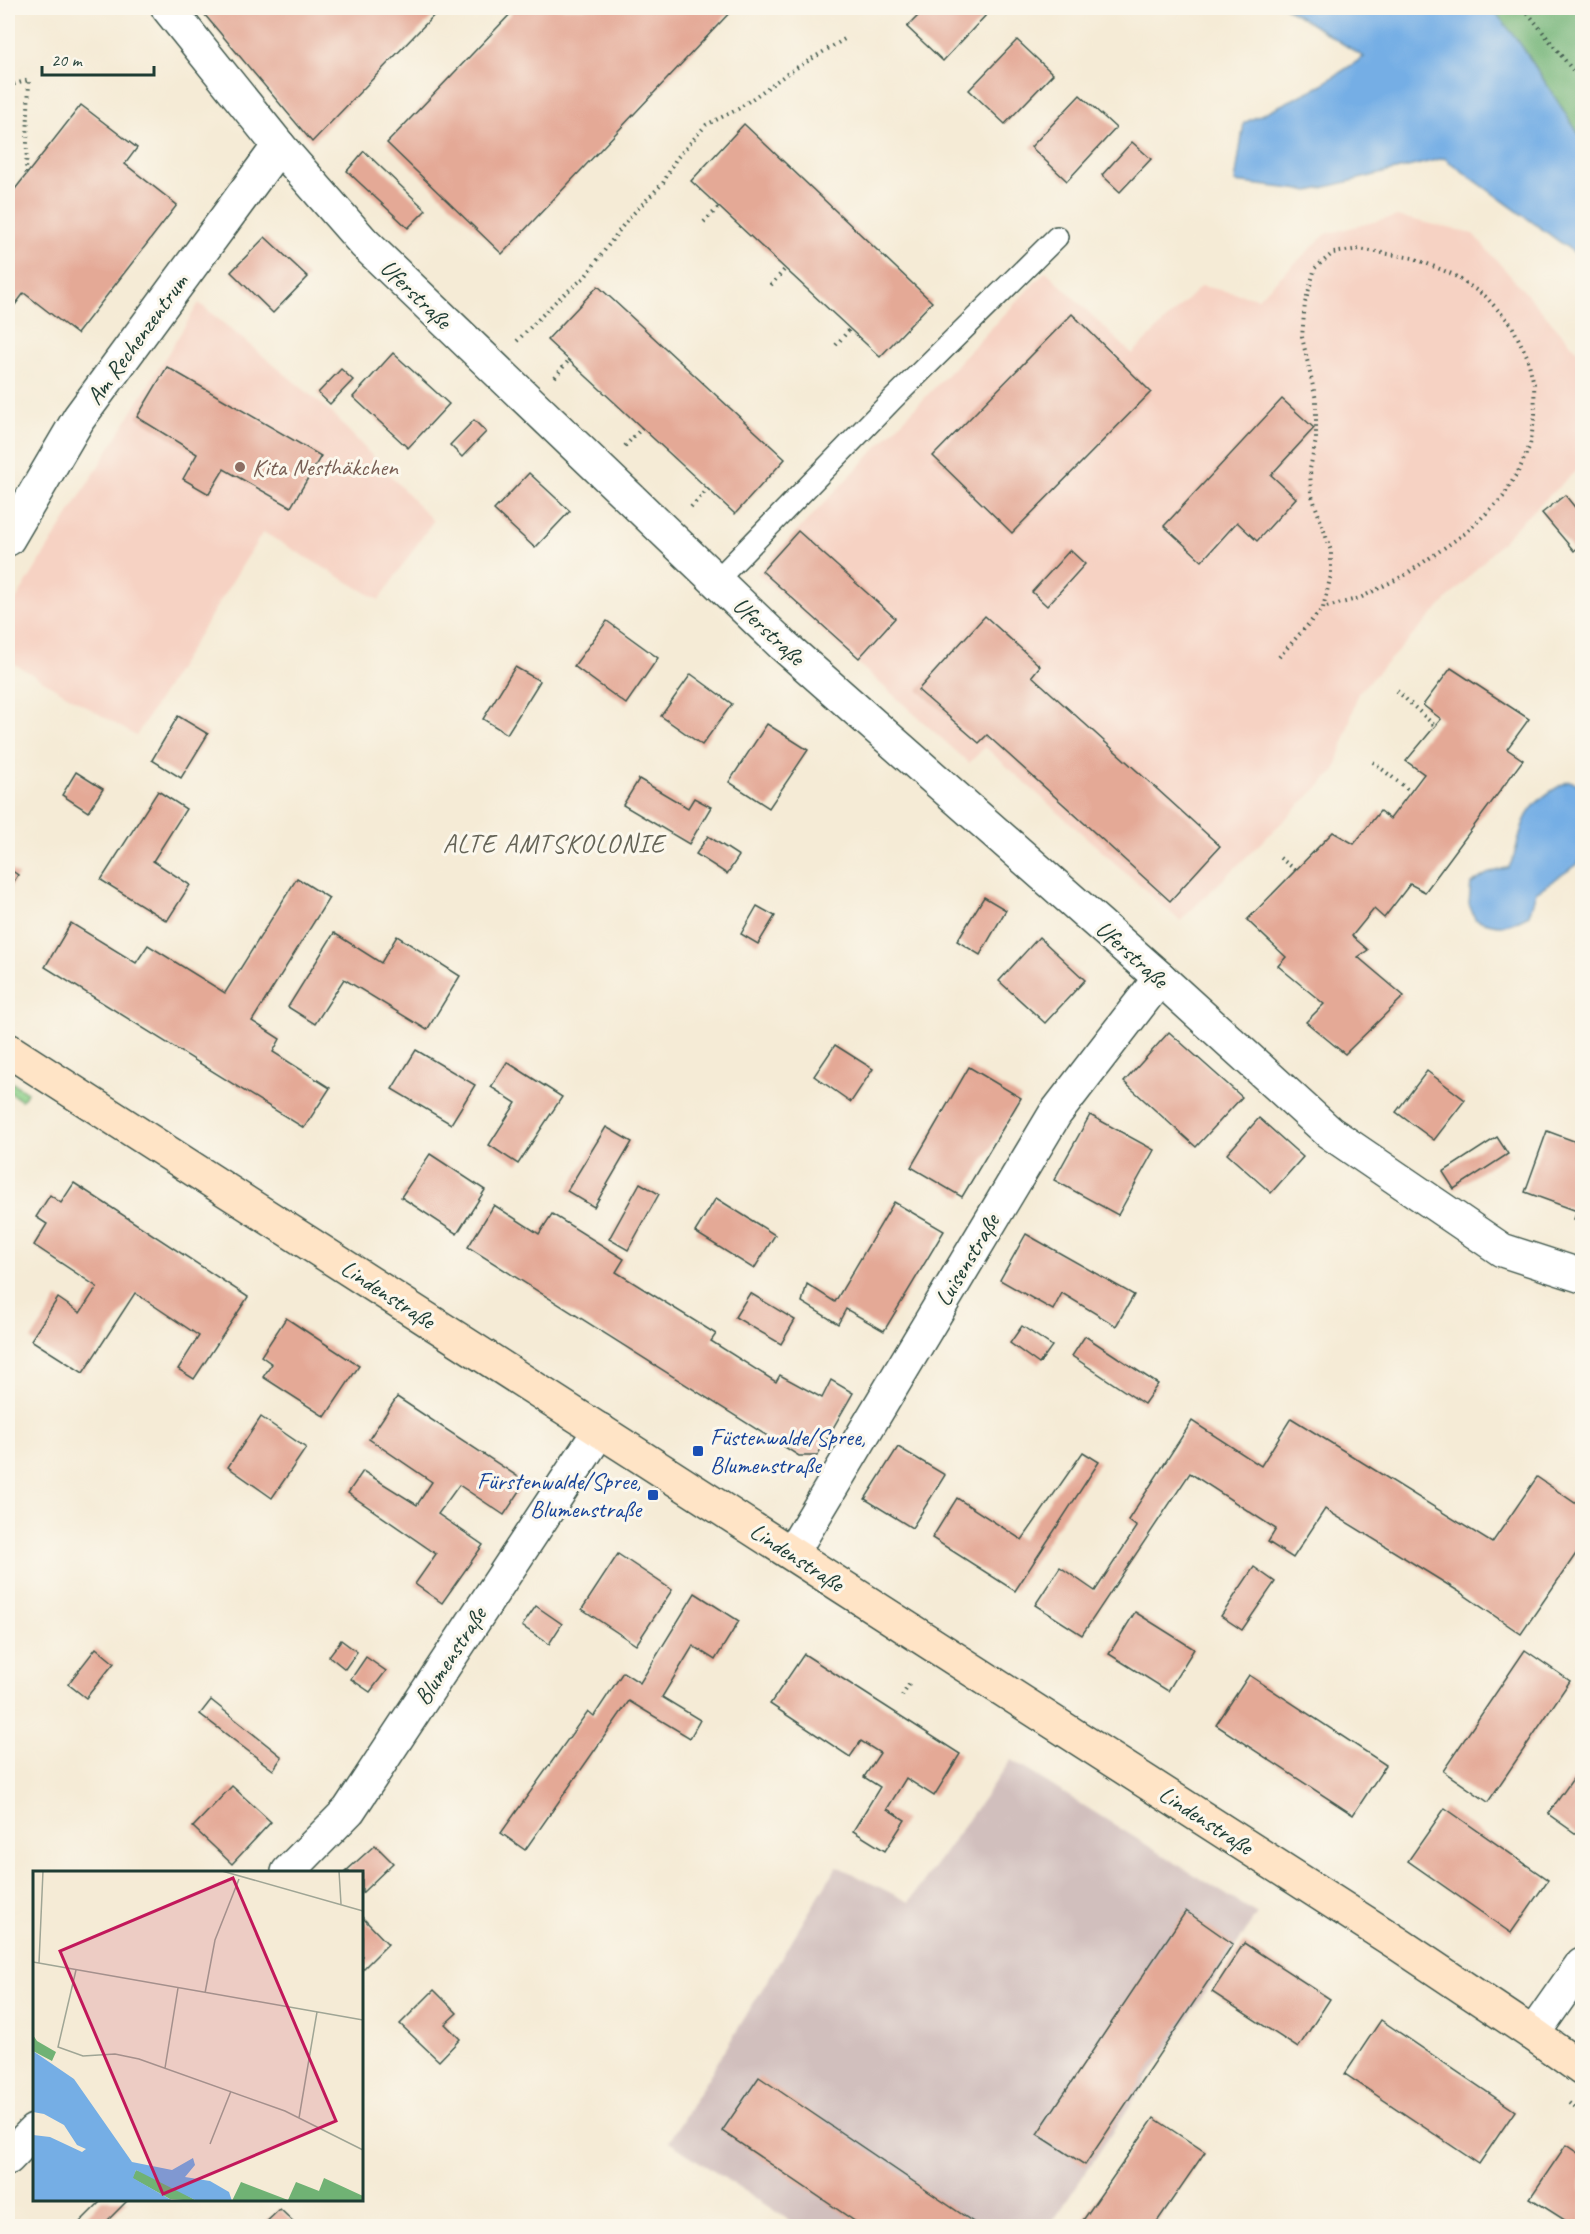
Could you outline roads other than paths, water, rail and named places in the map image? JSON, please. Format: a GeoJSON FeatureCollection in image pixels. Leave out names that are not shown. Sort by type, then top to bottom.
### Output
{"type":"FeatureCollection","features":[{"type":"Feature","properties":{"kind":"street","name":"Uferstraße"},"geometry":{"type":"LineString","coordinates":[[168,8],[279,146],[364,243],[783,645],[1160,978],[1338,1139],[1502,1250],[1582,1276]]}},
{"type":"Feature","properties":{"kind":"street","name":"Am Rechenzentrum"},"geometry":{"type":"LineString","coordinates":[[8,539],[80,417],[279,146]]}},
{"type":"Feature","properties":{"kind":"street","name":"Luisenstraße"},"geometry":{"type":"LineString","coordinates":[[792,1553],[1055,1114],[1160,978]]}},
{"type":"Feature","properties":{"kind":"street","name":"Lindenstraße"},"geometry":{"type":"LineString","coordinates":[[8,1050],[1397,1943],[1582,2069]]}},
{"type":"Feature","properties":{"kind":"street","name":"Blumenstraße"},"geometry":{"type":"LineString","coordinates":[[289,1871],[349,1810],[600,1430]]}},
{"type":"Feature","properties":{"kind":"street"},"geometry":{"type":"LineString","coordinates":[[1533,2034],[1582,1964]]}},
{"type":"Feature","properties":{"kind":"street"},"geometry":{"type":"LineString","coordinates":[[8,2158],[33,2132]]}},
{"type":"Feature","properties":{"kind":"lane","name":"Uferstraße"},"geometry":{"type":"LineString","coordinates":[[716,581],[893,399],[1057,237]]}},
{"type":"Feature","properties":{"kind":"water"},"geometry":{"type":"Polygon","coordinates":[[[1286,8],[1492,8],[1519,42],[1582,139],[1582,258],[1444,158],[1310,191],[1235,182],[1244,123],[1318,87],[1364,57],[1286,8]]]}},
{"type":"Feature","properties":{"kind":"water"},"geometry":{"type":"Polygon","coordinates":[[[1569,781],[1582,785],[1582,854],[1578,864],[1536,892],[1529,915],[1503,925],[1475,919],[1469,904],[1471,884],[1487,874],[1509,867],[1527,815],[1549,793],[1569,781]]]}},
{"type":"Feature","properties":{"kind":"place","name":"Kita Nesthäkchen"},"geometry":{"type":"Point","coordinates":[240,467]}},
{"type":"Feature","properties":{"kind":"place","name":"Füstenwalde/Spree, Blumenstraße"},"geometry":{"type":"Point","coordinates":[698,1451]}},
{"type":"Feature","properties":{"kind":"place","name":"Fürstenwalde/Spree, Blumenstraße"},"geometry":{"type":"Point","coordinates":[653,1495]}},
{"type":"Feature","properties":{"kind":"district","name":"ALTE AMTSKOLONIE"},"geometry":{"type":"Point","coordinates":[554,843]}}]}
